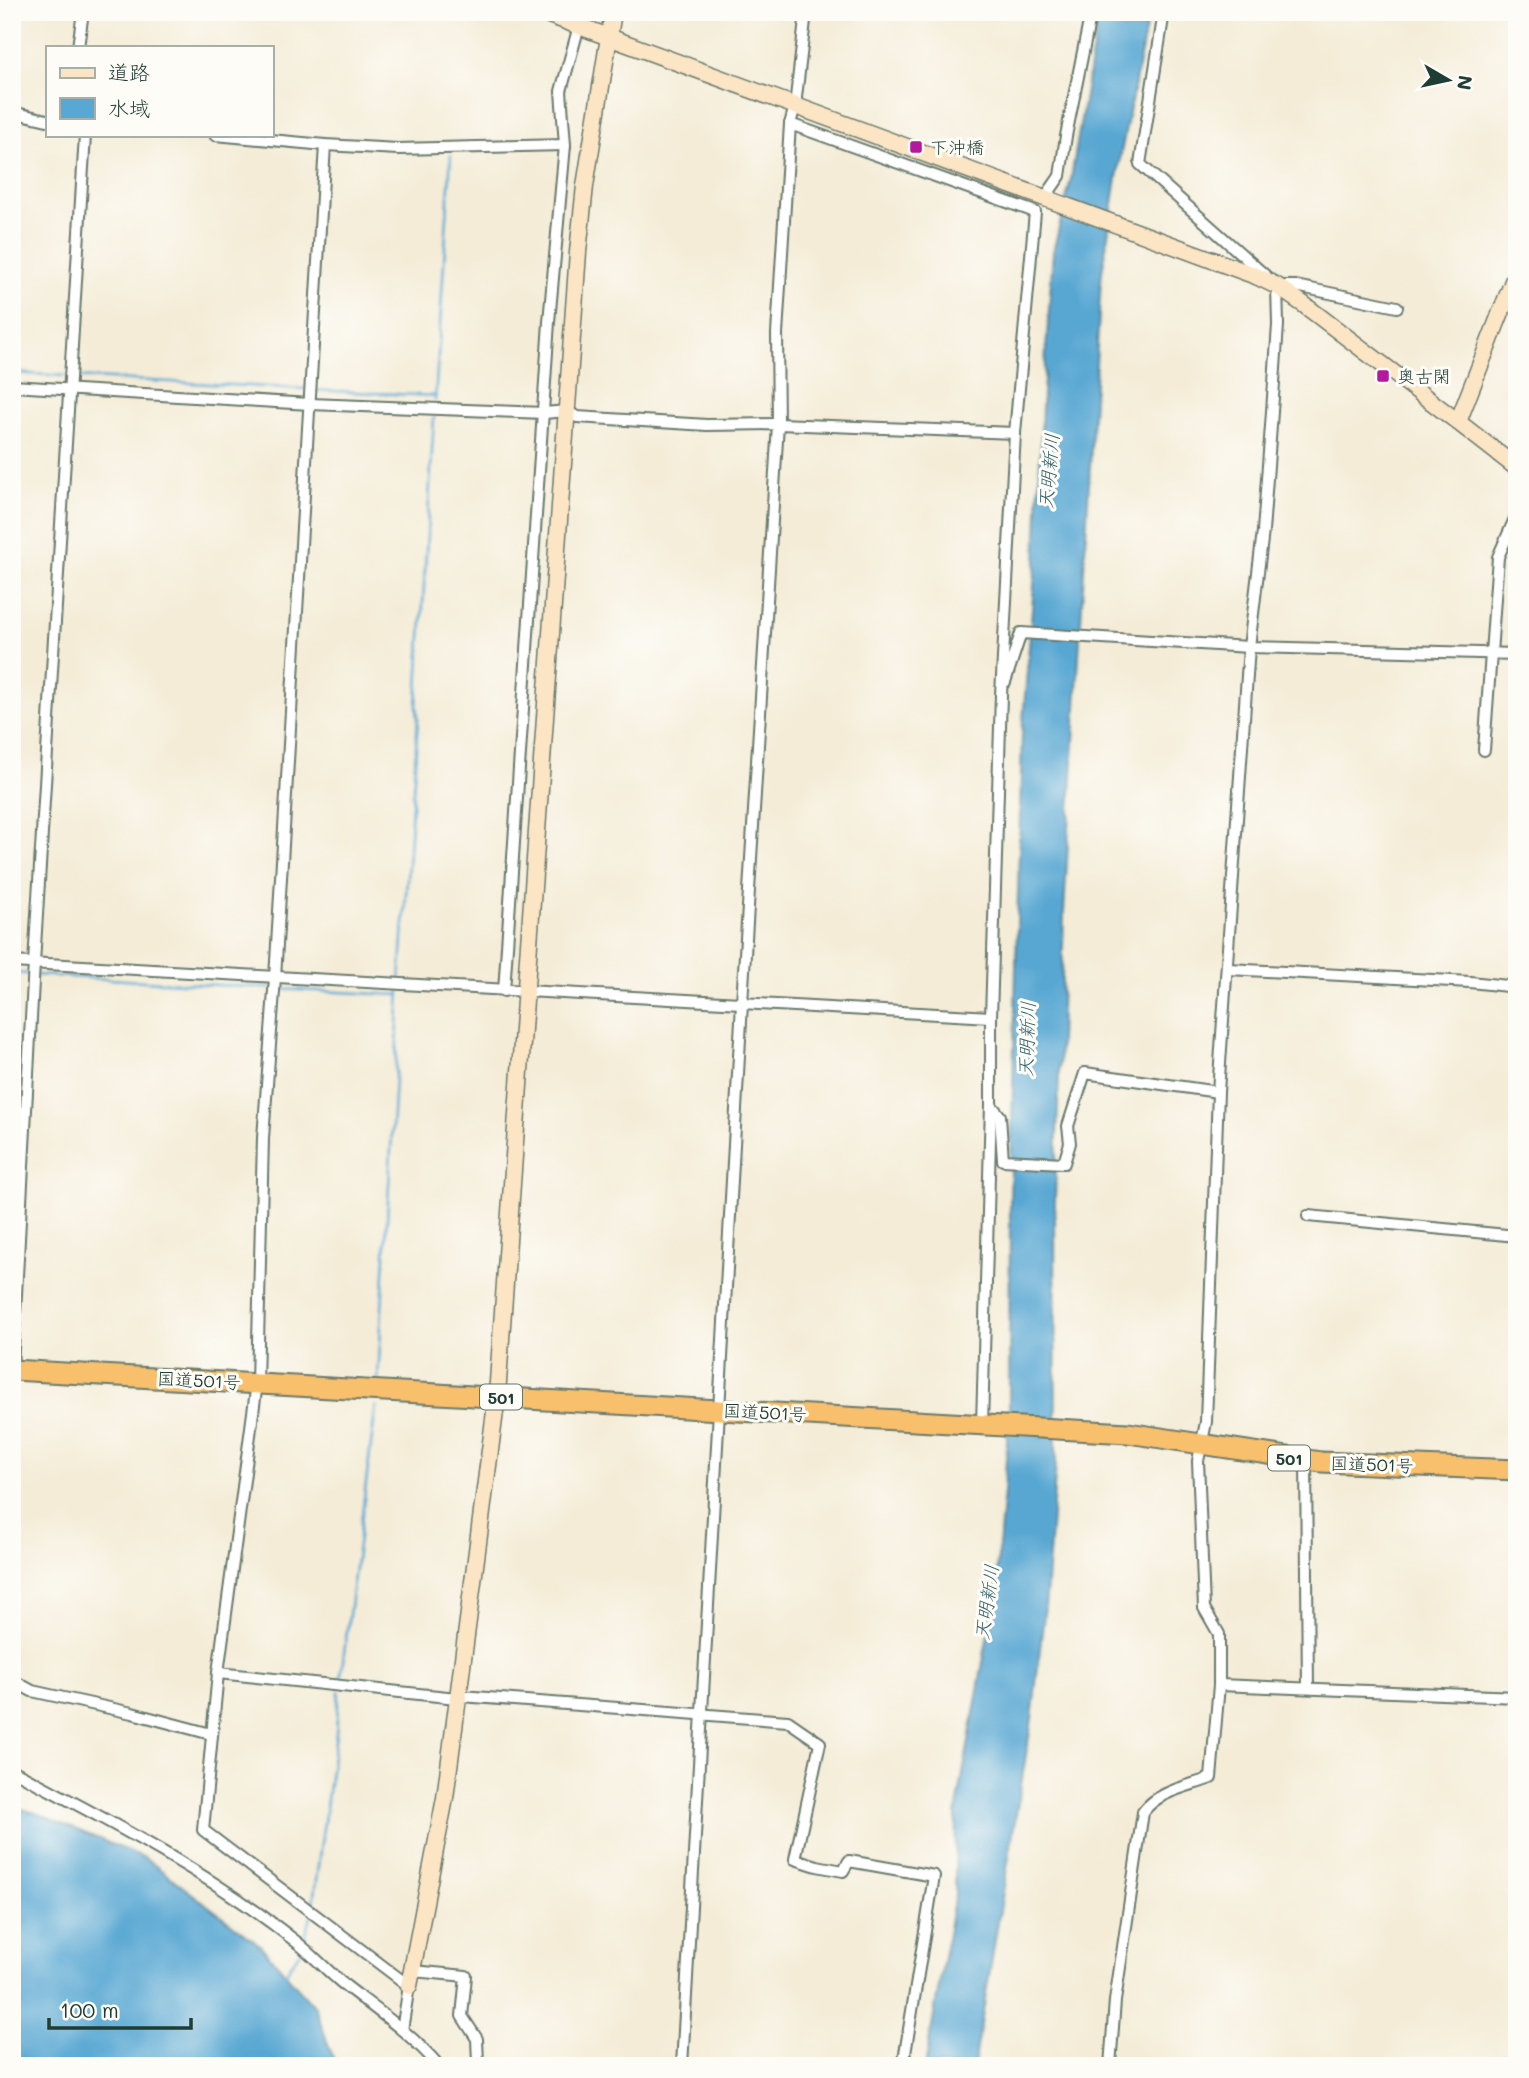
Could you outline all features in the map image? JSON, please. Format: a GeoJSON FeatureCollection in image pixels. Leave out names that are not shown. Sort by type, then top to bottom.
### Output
{"type":"FeatureCollection","features":[{"type":"Feature","properties":{"kind":"highway","name":"国道501号"},"geometry":{"type":"LineString","coordinates":[[12,1369],[1064,1428],[1128,1433],[1306,1460],[1517,1470]]}},
{"type":"Feature","properties":{"kind":"street"},"geometry":{"type":"LineString","coordinates":[[78,46],[83,12]]}},
{"type":"Feature","properties":{"kind":"street"},"geometry":{"type":"LineString","coordinates":[[541,12],[579,19],[609,38],[1125,229],[1197,252],[1277,286],[1296,286],[1397,307]]}},
{"type":"Feature","properties":{"kind":"street"},"geometry":{"type":"LineString","coordinates":[[402,2030],[445,1798],[497,1396],[581,215],[613,12]]}},
{"type":"Feature","properties":{"kind":"street"},"geometry":{"type":"LineString","coordinates":[[682,2066],[742,1003],[778,424],[777,334],[790,124],[795,106],[806,12]]}},
{"type":"Feature","properties":{"kind":"street"},"geometry":{"type":"LineString","coordinates":[[1049,201],[1060,176],[1091,12]]}},
{"type":"Feature","properties":{"kind":"street"},"geometry":{"type":"LineString","coordinates":[[1164,12],[1140,164],[1277,286],[1517,468]]}},
{"type":"Feature","properties":{"kind":"street"},"geometry":{"type":"LineString","coordinates":[[504,991],[565,145],[561,91],[579,19]]}},
{"type":"Feature","properties":{"kind":"street"},"geometry":{"type":"LineString","coordinates":[[12,112],[46,120]]}},
{"type":"Feature","properties":{"kind":"street"},"geometry":{"type":"LineString","coordinates":[[790,124],[1035,212],[1015,433],[1001,695],[991,1017],[986,1425]]}},
{"type":"Feature","properties":{"kind":"street"},"geometry":{"type":"LineString","coordinates":[[12,1369],[85,136]]}},
{"type":"Feature","properties":{"kind":"street"},"geometry":{"type":"LineString","coordinates":[[226,136],[398,149],[565,145]]}},
{"type":"Feature","properties":{"kind":"street"},"geometry":{"type":"LineString","coordinates":[[325,145],[263,1138],[257,1383],[218,1673],[203,1830],[411,1979],[466,1976],[462,2017],[477,2039],[478,2063],[484,2066]]}},
{"type":"Feature","properties":{"kind":"street"},"geometry":{"type":"LineString","coordinates":[[1458,422],[1510,306],[1517,271]]}},
{"type":"Feature","properties":{"kind":"street"},"geometry":{"type":"LineString","coordinates":[[1110,2066],[1115,2001],[1143,1812],[1150,1802],[1160,1796],[1211,1778],[1219,1685],[1219,1634],[1204,1608],[1199,1461],[1206,1422],[1218,1092],[1249,647],[1263,531],[1271,426],[1278,325],[1277,286]]}},
{"type":"Feature","properties":{"kind":"street"},"geometry":{"type":"LineString","coordinates":[[12,386],[310,404],[544,413],[567,411],[578,417],[707,425],[778,424],[1015,433]]}},
{"type":"Feature","properties":{"kind":"street"},"geometry":{"type":"LineString","coordinates":[[1484,750],[1498,557],[1517,514]]}},
{"type":"Feature","properties":{"kind":"street"},"geometry":{"type":"LineString","coordinates":[[1001,695],[1021,634],[1249,647],[1517,654]]}},
{"type":"Feature","properties":{"kind":"street"},"geometry":{"type":"LineString","coordinates":[[12,962],[991,1017]]}},
{"type":"Feature","properties":{"kind":"street"},"geometry":{"type":"LineString","coordinates":[[1228,970],[1470,982],[1517,987]]}},
{"type":"Feature","properties":{"kind":"street"},"geometry":{"type":"LineString","coordinates":[[991,1105],[1000,1116],[1003,1160],[1064,1163],[1070,1143],[1068,1126],[1085,1073],[1218,1092]]}},
{"type":"Feature","properties":{"kind":"street"},"geometry":{"type":"LineString","coordinates":[[1308,1216],[1517,1236]]}},
{"type":"Feature","properties":{"kind":"street"},"geometry":{"type":"LineString","coordinates":[[1306,1460],[1308,1688]]}},
{"type":"Feature","properties":{"kind":"street"},"geometry":{"type":"LineString","coordinates":[[218,1673],[457,1698],[461,1696],[788,1721],[820,1743],[795,1859],[843,1871],[849,1861],[934,1876],[903,2066]]}},
{"type":"Feature","properties":{"kind":"street"},"geometry":{"type":"LineString","coordinates":[[12,1680],[32,1691],[211,1734]]}},
{"type":"Feature","properties":{"kind":"street"},"geometry":{"type":"LineString","coordinates":[[1219,1685],[1517,1697]]}},
{"type":"Feature","properties":{"kind":"street"},"geometry":{"type":"LineString","coordinates":[[12,1770],[191,1869],[241,1902],[295,1941],[402,2030],[439,2066]]}},
{"type":"Feature","properties":{"kind":"water","name":"天明新川"},"geometry":{"type":"Polygon","coordinates":[[[1099,12],[1149,12],[1121,153],[1101,279],[1064,913],[1055,1202],[1056,1462],[1046,1597],[1032,1719],[974,2066],[925,2066],[955,1894],[956,1813],[994,1600],[1004,1491],[1009,1408],[1010,1203],[1022,732],[1036,560],[1042,407],[1053,252],[1071,179],[1099,12]]]}},
{"type":"Feature","properties":{"kind":"water"},"geometry":{"type":"Polygon","coordinates":[[[12,1806],[36,1813],[145,1858],[260,1945],[315,2007],[336,2066],[12,2066],[12,1806]]]}},
{"type":"Feature","properties":{"kind":"waterway"},"geometry":{"type":"LineString","coordinates":[[435,401],[451,155]]}},
{"type":"Feature","properties":{"kind":"waterway"},"geometry":{"type":"LineString","coordinates":[[12,373],[66,376]]}},
{"type":"Feature","properties":{"kind":"waterway"},"geometry":{"type":"LineString","coordinates":[[72,377],[307,389]]}},
{"type":"Feature","properties":{"kind":"waterway"},"geometry":{"type":"LineString","coordinates":[[313,390],[436,396]]}},
{"type":"Feature","properties":{"kind":"waterway"},"geometry":{"type":"LineString","coordinates":[[400,982],[418,719],[434,417]]}},
{"type":"Feature","properties":{"kind":"waterway"},"geometry":{"type":"LineString","coordinates":[[12,973],[30,974]]}},
{"type":"Feature","properties":{"kind":"waterway"},"geometry":{"type":"LineString","coordinates":[[36,975],[271,988]]}},
{"type":"Feature","properties":{"kind":"waterway"},"geometry":{"type":"LineString","coordinates":[[277,989],[400,995]]}},
{"type":"Feature","properties":{"kind":"waterway"},"geometry":{"type":"LineString","coordinates":[[378,1380],[400,989]]}},
{"type":"Feature","properties":{"kind":"waterway"},"geometry":{"type":"LineString","coordinates":[[340,1684],[376,1406]]}},
{"type":"Feature","properties":{"kind":"waterway"},"geometry":{"type":"LineString","coordinates":[[312,1910],[336,1733],[339,1691]]}},
{"type":"Feature","properties":{"kind":"waterway"},"geometry":{"type":"LineString","coordinates":[[303,1944],[311,1916]]}},
{"type":"Feature","properties":{"kind":"waterway"},"geometry":{"type":"LineString","coordinates":[[284,1976],[301,1950]]}},
{"type":"Feature","properties":{"kind":"place","name":"下沖橋"},"geometry":{"type":"Point","coordinates":[916,147]}},
{"type":"Feature","properties":{"kind":"place","name":"奥古閑"},"geometry":{"type":"Point","coordinates":[1383,376]}}]}
